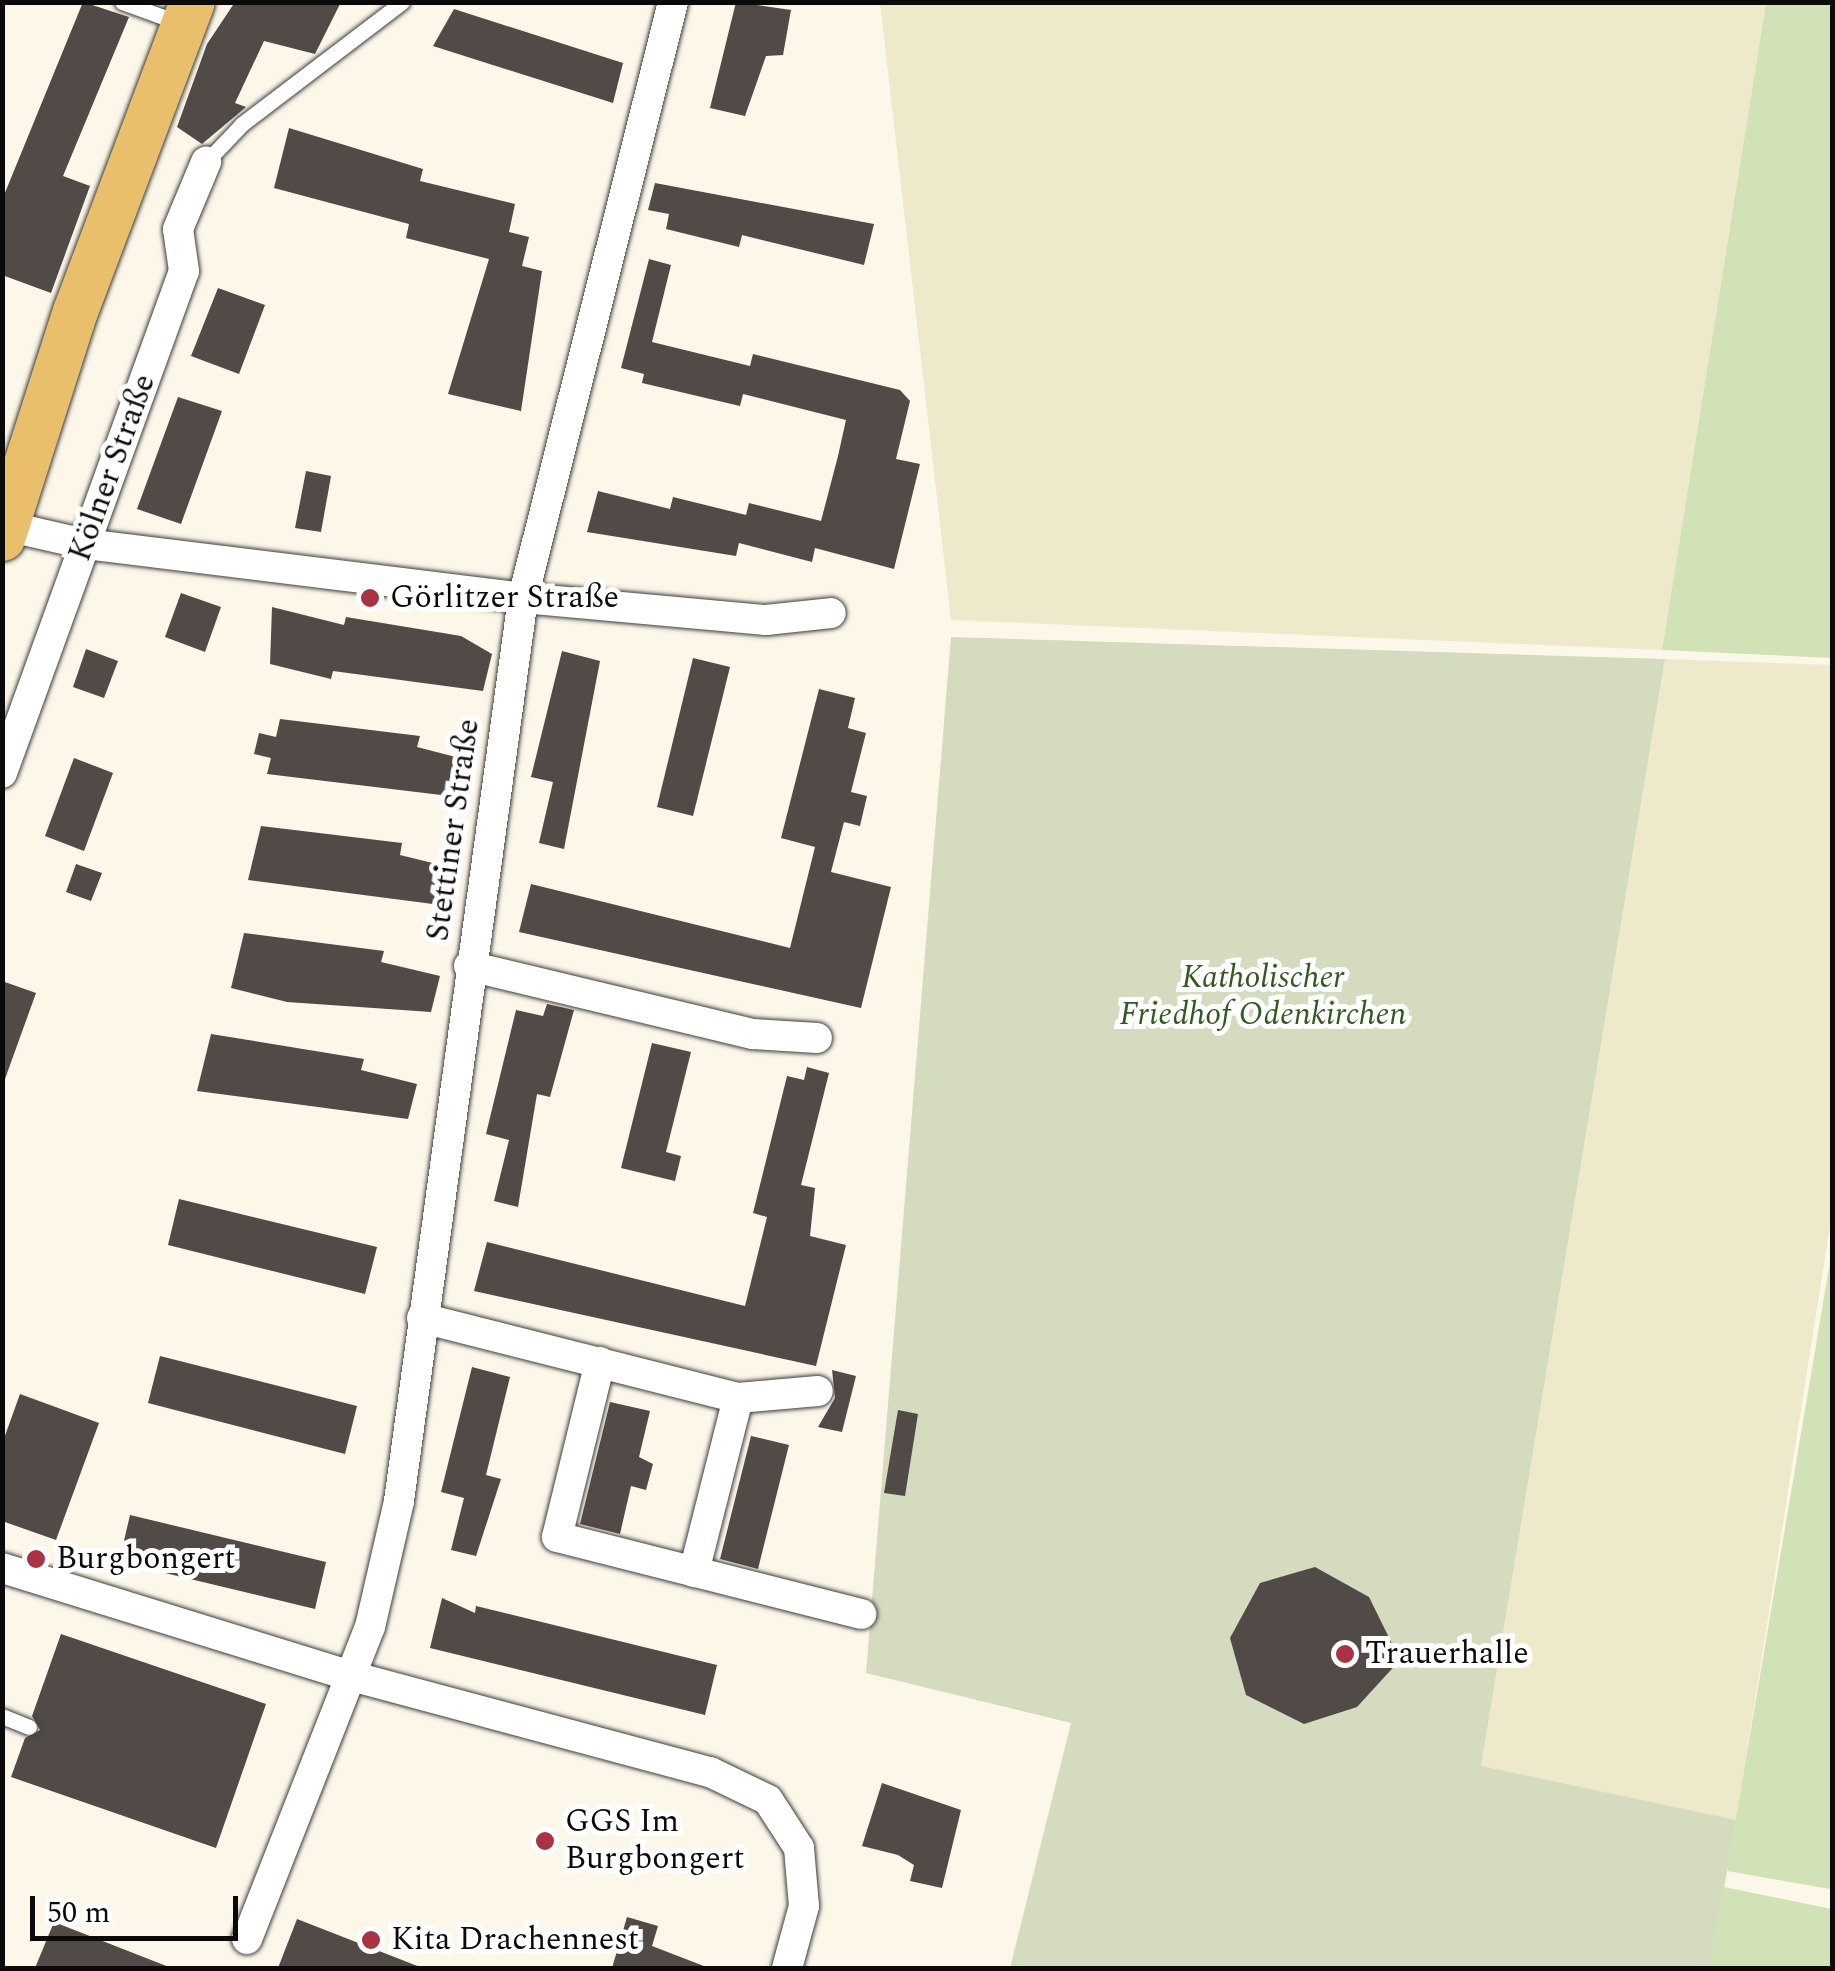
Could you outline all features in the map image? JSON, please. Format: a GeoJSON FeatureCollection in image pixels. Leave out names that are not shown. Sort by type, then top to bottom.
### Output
{"type":"FeatureCollection","features":[{"type":"Feature","properties":{"kind":"main road"},"geometry":{"type":"LineString","coordinates":[[4,530],[76,311],[188,14]]}},
{"type":"Feature","properties":{"kind":"street","name":"Stettiner Straße"},"geometry":{"type":"LineString","coordinates":[[351,1676],[399,1501],[469,966],[524,598],[673,2]]}},
{"type":"Feature","properties":{"kind":"street","name":"Kölner Straße"},"geometry":{"type":"LineString","coordinates":[[2,773],[184,271],[178,229],[206,162]]}},
{"type":"Feature","properties":{"kind":"street"},"geometry":{"type":"LineString","coordinates":[[4,530],[85,544],[524,598],[766,620],[830,613]]}},
{"type":"Feature","properties":{"kind":"street"},"geometry":{"type":"LineString","coordinates":[[469,966],[753,1034],[816,1038]]}},
{"type":"Feature","properties":{"kind":"street"},"geometry":{"type":"LineString","coordinates":[[422,1318],[738,1398],[818,1391]]}},
{"type":"Feature","properties":{"kind":"street"},"geometry":{"type":"LineString","coordinates":[[600,1362],[556,1537],[861,1614]]}},
{"type":"Feature","properties":{"kind":"street"},"geometry":{"type":"LineString","coordinates":[[694,1572],[738,1398]]}},
{"type":"Feature","properties":{"kind":"street"},"geometry":{"type":"LineString","coordinates":[[2,1568],[351,1676],[710,1772],[768,1800],[799,1848],[804,1906],[787,1968]]}},
{"type":"Feature","properties":{"kind":"street"},"geometry":{"type":"LineString","coordinates":[[247,1939],[351,1676]]}},
{"type":"Feature","properties":{"kind":"lane"},"geometry":{"type":"LineString","coordinates":[[122,2],[188,14]]}},
{"type":"Feature","properties":{"kind":"lane"},"geometry":{"type":"LineString","coordinates":[[206,162],[242,124],[402,2]]}},
{"type":"Feature","properties":{"kind":"lane"},"geometry":{"type":"LineString","coordinates":[[2,1716],[29,1727]]}},
{"type":"Feature","properties":{"kind":"shaded area"},"geometry":{"type":"Polygon","coordinates":[[[880,3],[1766,3],[1662,650],[951,620],[880,3]]]}},
{"type":"Feature","properties":{"kind":"shaded area"},"geometry":{"type":"Polygon","coordinates":[[[1665,659],[1832,665],[1832,1214],[1736,1820],[1481,1767],[1665,659]]]}},
{"type":"Feature","properties":{"kind":"green space"},"geometry":{"type":"Polygon","coordinates":[[[1766,3],[1832,3],[1832,658],[1662,650],[1766,3]]]}},
{"type":"Feature","properties":{"kind":"green space","name":"Katholischer Friedhof Odenkirchen"},"geometry":{"type":"Polygon","coordinates":[[[951,637],[1665,659],[1481,1766],[1736,1820],[1710,1968],[1010,1968],[1071,1723],[866,1673],[951,637]]]}},
{"type":"Feature","properties":{"kind":"green space"},"geometry":{"type":"Polygon","coordinates":[[[1832,1250],[1832,1888],[1830,1889],[1727,1871],[1832,1250]]]}},
{"type":"Feature","properties":{"kind":"green space"},"geometry":{"type":"Polygon","coordinates":[[[1724,1887],[1832,1909],[1832,1968],[1710,1968],[1724,1887]]]}},
{"type":"Feature","properties":{"kind":"building"},"geometry":{"type":"Polygon","coordinates":[[[83,2],[129,17],[63,176],[90,186],[51,293],[2,275],[2,200],[83,2]]]}},
{"type":"Feature","properties":{"kind":"building"},"geometry":{"type":"Polygon","coordinates":[[[235,2],[341,2],[315,54],[264,41],[235,103],[246,107],[202,144],[177,127],[207,44],[235,2]]]}},
{"type":"Feature","properties":{"kind":"building"},"geometry":{"type":"Polygon","coordinates":[[[736,2],[791,10],[783,55],[766,56],[745,116],[710,108],[736,2]]]}},
{"type":"Feature","properties":{"kind":"building"},"geometry":{"type":"Polygon","coordinates":[[[454,9],[623,63],[613,103],[433,46],[454,9]]]}},
{"type":"Feature","properties":{"kind":"building"},"geometry":{"type":"Polygon","coordinates":[[[289,128],[423,169],[420,181],[515,204],[509,232],[529,237],[522,266],[542,271],[521,411],[448,394],[489,259],[406,238],[409,224],[274,188],[289,128]]]}},
{"type":"Feature","properties":{"kind":"building"},"geometry":{"type":"Polygon","coordinates":[[[655,183],[874,224],[864,265],[742,235],[739,247],[666,229],[669,214],[648,210],[655,183]]]}},
{"type":"Feature","properties":{"kind":"building"},"geometry":{"type":"Polygon","coordinates":[[[649,259],[671,265],[652,342],[750,366],[753,354],[900,390],[910,401],[896,459],[920,464],[894,569],[815,548],[812,562],[739,543],[736,556],[587,532],[598,491],[670,509],[673,497],[746,515],[749,503],[821,521],[838,456],[846,420],[743,394],[740,406],[642,383],[644,374],[621,368],[649,259]]]}},
{"type":"Feature","properties":{"kind":"building"},"geometry":{"type":"Polygon","coordinates":[[[218,288],[265,305],[239,374],[191,356],[218,288]]]}},
{"type":"Feature","properties":{"kind":"building"},"geometry":{"type":"Polygon","coordinates":[[[178,397],[222,411],[181,524],[137,509],[178,397]]]}},
{"type":"Feature","properties":{"kind":"building"},"geometry":{"type":"Polygon","coordinates":[[[306,471],[331,476],[321,532],[295,528],[306,471]]]}},
{"type":"Feature","properties":{"kind":"building"},"geometry":{"type":"Polygon","coordinates":[[[181,593],[221,607],[205,652],[165,637],[181,593]]]}},
{"type":"Feature","properties":{"kind":"building"},"geometry":{"type":"Polygon","coordinates":[[[272,607],[344,625],[346,617],[461,636],[492,654],[483,691],[333,671],[331,679],[270,664],[272,607]]]}},
{"type":"Feature","properties":{"kind":"building"},"geometry":{"type":"Polygon","coordinates":[[[86,649],[118,661],[104,698],[73,687],[86,649]]]}},
{"type":"Feature","properties":{"kind":"building"},"geometry":{"type":"Polygon","coordinates":[[[562,651],[600,661],[564,849],[539,843],[553,782],[531,777],[562,651]]]}},
{"type":"Feature","properties":{"kind":"building"},"geometry":{"type":"Polygon","coordinates":[[[693,658],[730,667],[693,816],[657,807],[693,658]]]}},
{"type":"Feature","properties":{"kind":"building"},"geometry":{"type":"Polygon","coordinates":[[[819,689],[855,698],[848,728],[866,733],[851,792],[867,796],[860,826],[844,822],[831,872],[891,887],[861,1008],[519,932],[531,884],[790,948],[815,847],[781,838],[819,689]]]}},
{"type":"Feature","properties":{"kind":"building"},"geometry":{"type":"Polygon","coordinates":[[[280,719],[420,736],[417,747],[475,762],[466,798],[267,774],[271,758],[254,754],[259,733],[276,737],[280,719]]]}},
{"type":"Feature","properties":{"kind":"building"},"geometry":{"type":"Polygon","coordinates":[[[74,758],[113,773],[84,851],[45,836],[74,758]]]}},
{"type":"Feature","properties":{"kind":"building"},"geometry":{"type":"Polygon","coordinates":[[[261,826],[402,843],[400,855],[457,869],[448,906],[248,880],[261,826]]]}},
{"type":"Feature","properties":{"kind":"building"},"geometry":{"type":"Polygon","coordinates":[[[76,864],[102,873],[91,901],[66,892],[76,864]]]}},
{"type":"Feature","properties":{"kind":"building"},"geometry":{"type":"Polygon","coordinates":[[[244,933],[384,951],[381,962],[440,976],[431,1012],[287,1002],[231,988],[244,933]]]}},
{"type":"Feature","properties":{"kind":"building"},"geometry":{"type":"Polygon","coordinates":[[[2,981],[36,993],[5,1079],[2,1078],[2,981]]]}},
{"type":"Feature","properties":{"kind":"building"},"geometry":{"type":"Polygon","coordinates":[[[547,1004],[574,1010],[550,1097],[537,1094],[518,1207],[494,1201],[509,1140],[486,1134],[516,1010],[543,1016],[547,1004]]]}},
{"type":"Feature","properties":{"kind":"building"},"geometry":{"type":"Polygon","coordinates":[[[211,1034],[364,1059],[361,1070],[417,1084],[408,1119],[197,1091],[211,1034]]]}},
{"type":"Feature","properties":{"kind":"building"},"geometry":{"type":"Polygon","coordinates":[[[652,1043],[691,1052],[666,1152],[681,1156],[675,1181],[621,1168],[652,1043]]]}},
{"type":"Feature","properties":{"kind":"building"},"geometry":{"type":"Polygon","coordinates":[[[807,1067],[829,1073],[801,1185],[815,1188],[810,1236],[846,1245],[816,1366],[474,1291],[487,1242],[745,1306],[767,1217],[753,1213],[787,1076],[804,1080],[807,1067]]]}},
{"type":"Feature","properties":{"kind":"building"},"geometry":{"type":"Polygon","coordinates":[[[179,1199],[377,1247],[365,1294],[168,1245],[179,1199]]]}},
{"type":"Feature","properties":{"kind":"building"},"geometry":{"type":"Polygon","coordinates":[[[160,1356],[357,1406],[345,1454],[148,1403],[160,1356]]]}},
{"type":"Feature","properties":{"kind":"building"},"geometry":{"type":"Polygon","coordinates":[[[472,1367],[510,1377],[486,1475],[501,1479],[476,1556],[451,1550],[464,1498],[441,1492],[472,1367]]]}},
{"type":"Feature","properties":{"kind":"building"},"geometry":{"type":"Polygon","coordinates":[[[832,1370],[856,1376],[842,1432],[818,1427],[835,1398],[832,1370]]]}},
{"type":"Feature","properties":{"kind":"building"},"geometry":{"type":"Polygon","coordinates":[[[20,1394],[99,1423],[56,1540],[2,1521],[2,1444],[20,1394]]]}},
{"type":"Feature","properties":{"kind":"building"},"geometry":{"type":"Polygon","coordinates":[[[610,1402],[650,1411],[639,1457],[653,1464],[646,1490],[631,1486],[620,1534],[580,1524],[610,1402]]]}},
{"type":"Feature","properties":{"kind":"building"},"geometry":{"type":"Polygon","coordinates":[[[898,1410],[918,1414],[905,1496],[884,1493],[898,1410]]]}},
{"type":"Feature","properties":{"kind":"building"},"geometry":{"type":"Polygon","coordinates":[[[751,1436],[789,1445],[758,1569],[720,1559],[751,1436]]]}},
{"type":"Feature","properties":{"kind":"building"},"geometry":{"type":"Polygon","coordinates":[[[130,1515],[326,1562],[315,1609],[119,1562],[130,1515]]]}},
{"type":"Feature","properties":{"kind":"building"},"geometry":{"type":"Polygon","coordinates":[[[1315,1567],[1369,1597],[1400,1660],[1357,1707],[1304,1724],[1246,1695],[1230,1638],[1260,1583],[1315,1567]]]}},
{"type":"Feature","properties":{"kind":"building"},"geometry":{"type":"Polygon","coordinates":[[[442,1598],[475,1613],[476,1606],[717,1665],[705,1715],[430,1648],[442,1598]]]}},
{"type":"Feature","properties":{"kind":"building"},"geometry":{"type":"Polygon","coordinates":[[[61,1634],[266,1704],[216,1848],[11,1777],[25,1738],[40,1730],[32,1716],[61,1634]]]}},
{"type":"Feature","properties":{"kind":"building"},"geometry":{"type":"Polygon","coordinates":[[[882,1783],[961,1810],[942,1888],[910,1881],[914,1865],[898,1855],[862,1846],[882,1783]]]}},
{"type":"Feature","properties":{"kind":"building"},"geometry":{"type":"Polygon","coordinates":[[[627,1917],[658,1926],[652,1946],[709,1968],[612,1968],[627,1917]]]}},
{"type":"Feature","properties":{"kind":"building"},"geometry":{"type":"Polygon","coordinates":[[[297,1919],[420,1967],[420,1968],[278,1968],[297,1919]]]}},
{"type":"Feature","properties":{"kind":"building"},"geometry":{"type":"Polygon","coordinates":[[[54,1922],[169,1967],[169,1968],[35,1968],[54,1922]]]}},
{"type":"Feature","properties":{"kind":"place","name":"Görlitzer Straße"},"geometry":{"type":"Point","coordinates":[370,598]}},
{"type":"Feature","properties":{"kind":"place","name":"Burgbongert"},"geometry":{"type":"Point","coordinates":[36,1559]}},
{"type":"Feature","properties":{"kind":"place","name":"Trauerhalle"},"geometry":{"type":"Point","coordinates":[1345,1654]}},
{"type":"Feature","properties":{"kind":"place","name":"GGS Im Burgbongert"},"geometry":{"type":"Point","coordinates":[545,1841]}},
{"type":"Feature","properties":{"kind":"place","name":"Kita Drachennest"},"geometry":{"type":"Point","coordinates":[371,1940]}}]}
